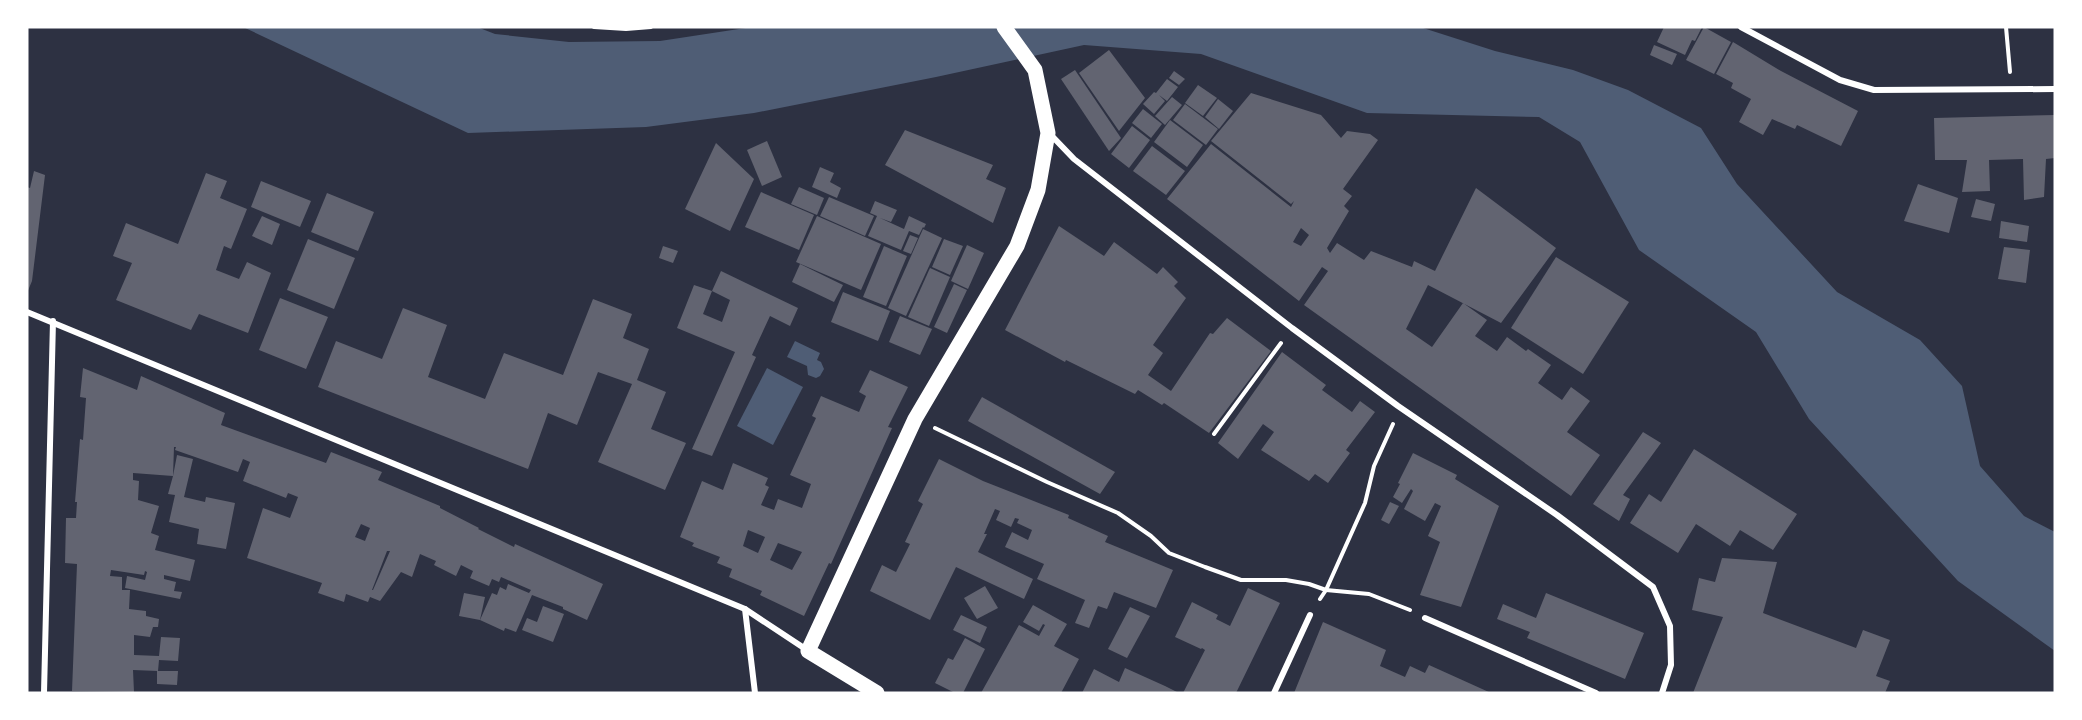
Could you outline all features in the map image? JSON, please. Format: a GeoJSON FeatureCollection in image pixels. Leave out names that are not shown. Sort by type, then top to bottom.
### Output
{"type":"FeatureCollection","features":[{"type":"Feature","properties":{"kind":"main road"},"geometry":{"type":"LineString","coordinates":[[877,693],[808,651],[915,419],[1017,246],[1038,190],[1048,133],[1035,70],[1004,27]]}},
{"type":"Feature","properties":{"kind":"street"},"geometry":{"type":"LineString","coordinates":[[1741,27],[1840,80],[1874,90],[2055,89]]}},
{"type":"Feature","properties":{"kind":"street"},"geometry":{"type":"LineString","coordinates":[[1048,133],[1074,159],[1292,328],[1398,406],[1557,515],[1653,587],[1670,626],[1671,664],[1662,693]]}},
{"type":"Feature","properties":{"kind":"street"},"geometry":{"type":"LineString","coordinates":[[27,312],[745,609],[808,651]]}},
{"type":"Feature","properties":{"kind":"street"},"geometry":{"type":"LineString","coordinates":[[44,693],[53,321]]}},
{"type":"Feature","properties":{"kind":"street"},"geometry":{"type":"LineString","coordinates":[[745,609],[755,693]]}},
{"type":"Feature","properties":{"kind":"street"},"geometry":{"type":"LineString","coordinates":[[1274,693],[1310,615]]}},
{"type":"Feature","properties":{"kind":"street"},"geometry":{"type":"LineString","coordinates":[[1425,618],[1596,693]]}},
{"type":"Feature","properties":{"kind":"path"},"geometry":{"type":"LineString","coordinates":[[594,27],[651,27]]}},
{"type":"Feature","properties":{"kind":"path"},"geometry":{"type":"LineString","coordinates":[[2006,27],[2011,90]]}},
{"type":"Feature","properties":{"kind":"path"},"geometry":{"type":"LineString","coordinates":[[1214,434],[1292,328]]}},
{"type":"Feature","properties":{"kind":"path"},"geometry":{"type":"LineString","coordinates":[[1310,615],[1326,590],[1365,503],[1374,466],[1391,430],[1398,406]]}},
{"type":"Feature","properties":{"kind":"path"},"geometry":{"type":"LineString","coordinates":[[915,419],[1118,513],[1151,536],[1169,553],[1241,580],[1286,580],[1310,584],[1326,590],[1369,594],[1400,604],[1425,618]]}},
{"type":"Feature","properties":{"kind":"water"},"geometry":{"type":"Polygon","coordinates":[[[243,27],[477,27],[495,34],[569,42],[660,41],[752,27],[1420,27],[1495,51],[1573,70],[1628,90],[1701,128],[1737,184],[1837,292],[1920,340],[1962,386],[1980,466],[2024,516],[2055,532],[2055,651],[1958,581],[1809,419],[1756,332],[1639,250],[1580,142],[1539,117],[1367,113],[1201,54],[1084,45],[754,113],[646,127],[468,133],[243,27]]]}},
{"type":"Feature","properties":{"kind":"water"},"geometry":{"type":"Polygon","coordinates":[[[795,341],[820,353],[817,360],[821,362],[824,369],[820,376],[816,378],[808,375],[807,366],[787,357],[795,341]]]}},
{"type":"Feature","properties":{"kind":"water"},"geometry":{"type":"Polygon","coordinates":[[[767,368],[803,387],[773,445],[737,426],[767,368]]]}},
{"type":"Feature","properties":{"kind":"building"},"geometry":{"type":"Polygon","coordinates":[[[1664,27],[1702,27],[1695,41],[1692,40],[1685,55],[1657,42],[1664,27]]]}},
{"type":"Feature","properties":{"kind":"building"},"geometry":{"type":"Polygon","coordinates":[[[1704,27],[1731,42],[1714,74],[1686,60],[1704,27]]]}},
{"type":"Feature","properties":{"kind":"building"},"geometry":{"type":"Polygon","coordinates":[[[1733,42],[1781,71],[1858,111],[1841,146],[1797,125],[1795,129],[1772,119],[1763,135],[1739,122],[1751,99],[1731,88],[1733,83],[1716,74],[1733,42]]]}},
{"type":"Feature","properties":{"kind":"building"},"geometry":{"type":"Polygon","coordinates":[[[1654,45],[1677,54],[1672,65],[1650,55],[1654,45]]]}},
{"type":"Feature","properties":{"kind":"building"},"geometry":{"type":"Polygon","coordinates":[[[1109,50],[1145,98],[1119,131],[1079,73],[1109,50]]]}},
{"type":"Feature","properties":{"kind":"building"},"geometry":{"type":"Polygon","coordinates":[[[1075,70],[1121,138],[1109,151],[1061,79],[1075,70]]]}},
{"type":"Feature","properties":{"kind":"building"},"geometry":{"type":"Polygon","coordinates":[[[1174,71],[1185,79],[1179,85],[1169,78],[1174,71]]]}},
{"type":"Feature","properties":{"kind":"building"},"geometry":{"type":"Polygon","coordinates":[[[1167,79],[1178,87],[1167,101],[1159,95],[1165,101],[1154,114],[1143,104],[1167,79]]]}},
{"type":"Feature","properties":{"kind":"building"},"geometry":{"type":"Polygon","coordinates":[[[1198,85],[1217,98],[1203,116],[1185,103],[1198,85]]]}},
{"type":"Feature","properties":{"kind":"building"},"geometry":{"type":"Polygon","coordinates":[[[1251,93],[1321,115],[1341,138],[1347,131],[1370,134],[1378,140],[1343,189],[1352,196],[1344,206],[1349,211],[1327,248],[1330,253],[1337,243],[1364,260],[1371,251],[1412,267],[1414,261],[1435,271],[1476,188],[1556,248],[1501,323],[1464,304],[1487,320],[1475,336],[1497,351],[1507,337],[1551,365],[1538,383],[1562,400],[1571,387],[1590,401],[1567,432],[1600,455],[1571,496],[1304,305],[1328,271],[1322,267],[1299,301],[1167,199],[1211,144],[1291,207],[1294,201],[1291,204],[1211,141],[1251,93]],[[1301,228],[1293,242],[1301,246],[1309,235],[1301,228]],[[1428,285],[1406,329],[1432,347],[1463,303],[1428,285]]]}},
{"type":"Feature","properties":{"kind":"building"},"geometry":{"type":"Polygon","coordinates":[[[1172,97],[1182,105],[1165,125],[1155,116],[1172,97]]]}},
{"type":"Feature","properties":{"kind":"building"},"geometry":{"type":"Polygon","coordinates":[[[1218,99],[1233,111],[1219,129],[1205,117],[1218,99]]]}},
{"type":"Feature","properties":{"kind":"building"},"geometry":{"type":"Polygon","coordinates":[[[1185,104],[1218,129],[1206,145],[1173,120],[1185,104]]]}},
{"type":"Feature","properties":{"kind":"building"},"geometry":{"type":"Polygon","coordinates":[[[1143,109],[1162,124],[1151,138],[1132,123],[1143,109]]]}},
{"type":"Feature","properties":{"kind":"building"},"geometry":{"type":"Polygon","coordinates":[[[2055,115],[2055,158],[2046,159],[2044,197],[2024,200],[2023,159],[1989,160],[1990,191],[1962,192],[1967,160],[1935,160],[1934,118],[2055,115]]]}},
{"type":"Feature","properties":{"kind":"building"},"geometry":{"type":"Polygon","coordinates":[[[1170,120],[1203,145],[1187,167],[1154,142],[1170,120]]]}},
{"type":"Feature","properties":{"kind":"building"},"geometry":{"type":"Polygon","coordinates":[[[1132,126],[1150,140],[1129,168],[1111,154],[1132,126]]]}},
{"type":"Feature","properties":{"kind":"building"},"geometry":{"type":"Polygon","coordinates":[[[905,130],[993,165],[986,179],[1006,188],[993,223],[885,165],[905,130]]]}},
{"type":"Feature","properties":{"kind":"building"},"geometry":{"type":"Polygon","coordinates":[[[767,141],[782,177],[762,186],[747,150],[767,141]]]}},
{"type":"Feature","properties":{"kind":"building"},"geometry":{"type":"Polygon","coordinates":[[[716,143],[754,179],[730,231],[685,209],[716,143]]]}},
{"type":"Feature","properties":{"kind":"building"},"geometry":{"type":"Polygon","coordinates":[[[1152,146],[1185,171],[1166,195],[1133,171],[1152,146]]]}},
{"type":"Feature","properties":{"kind":"building"},"geometry":{"type":"Polygon","coordinates":[[[820,167],[834,173],[830,182],[841,188],[837,198],[812,187],[820,167]]]}},
{"type":"Feature","properties":{"kind":"building"},"geometry":{"type":"Polygon","coordinates":[[[34,171],[45,175],[32,281],[27,293],[27,187],[30,188],[34,171]]]}},
{"type":"Feature","properties":{"kind":"building"},"geometry":{"type":"Polygon","coordinates":[[[206,173],[227,181],[220,198],[247,209],[231,249],[224,246],[216,270],[239,279],[247,262],[271,273],[248,333],[199,314],[191,330],[116,300],[132,263],[113,256],[126,223],[178,244],[206,173]]]}},
{"type":"Feature","properties":{"kind":"building"},"geometry":{"type":"Polygon","coordinates":[[[261,181],[311,201],[300,227],[251,207],[261,181]]]}},
{"type":"Feature","properties":{"kind":"building"},"geometry":{"type":"Polygon","coordinates":[[[1918,184],[1958,198],[1949,233],[1904,221],[1918,184]]]}},
{"type":"Feature","properties":{"kind":"building"},"geometry":{"type":"Polygon","coordinates":[[[799,187],[824,198],[817,215],[791,204],[799,187]]]}},
{"type":"Feature","properties":{"kind":"building"},"geometry":{"type":"Polygon","coordinates":[[[761,192],[814,215],[799,250],[745,227],[761,192]]]}},
{"type":"Feature","properties":{"kind":"building"},"geometry":{"type":"Polygon","coordinates":[[[327,193],[374,212],[358,251],[311,232],[327,193]]]}},
{"type":"Feature","properties":{"kind":"building"},"geometry":{"type":"Polygon","coordinates":[[[829,197],[874,216],[865,236],[820,216],[829,197]]]}},
{"type":"Feature","properties":{"kind":"building"},"geometry":{"type":"Polygon","coordinates":[[[1976,199],[1995,204],[1991,221],[1971,217],[1976,199]]]}},
{"type":"Feature","properties":{"kind":"building"},"geometry":{"type":"Polygon","coordinates":[[[875,201],[897,210],[891,222],[880,218],[904,229],[909,216],[926,224],[924,228],[919,235],[909,231],[901,250],[868,236],[877,216],[870,213],[875,201]]]}},
{"type":"Feature","properties":{"kind":"building"},"geometry":{"type":"Polygon","coordinates":[[[262,216],[280,224],[272,245],[252,236],[262,216]]]}},
{"type":"Feature","properties":{"kind":"building"},"geometry":{"type":"Polygon","coordinates":[[[817,216],[881,244],[861,290],[796,262],[817,216]]]}},
{"type":"Feature","properties":{"kind":"building"},"geometry":{"type":"Polygon","coordinates":[[[2001,221],[2029,226],[2027,242],[1999,238],[2001,221]]]}},
{"type":"Feature","properties":{"kind":"building"},"geometry":{"type":"Polygon","coordinates":[[[1059,226],[1104,256],[1114,242],[1157,274],[1163,267],[1178,282],[1174,286],[1186,298],[1153,345],[1163,353],[1148,375],[1171,391],[1210,333],[1213,334],[1227,318],[1271,351],[1209,433],[1164,403],[1162,405],[1138,390],[1135,394],[1066,360],[1065,362],[1005,330],[1059,226]]]}},
{"type":"Feature","properties":{"kind":"building"},"geometry":{"type":"Polygon","coordinates":[[[923,229],[942,238],[906,316],[888,308],[923,229]]]}},
{"type":"Feature","properties":{"kind":"building"},"geometry":{"type":"Polygon","coordinates":[[[910,235],[918,238],[911,254],[903,251],[910,235]]]}},
{"type":"Feature","properties":{"kind":"building"},"geometry":{"type":"Polygon","coordinates":[[[308,239],[355,258],[334,309],[287,290],[308,239]]]}},
{"type":"Feature","properties":{"kind":"building"},"geometry":{"type":"Polygon","coordinates":[[[944,239],[963,246],[950,275],[932,267],[944,239]]]}},
{"type":"Feature","properties":{"kind":"building"},"geometry":{"type":"Polygon","coordinates":[[[967,245],[984,253],[968,289],[951,281],[967,245]]]}},
{"type":"Feature","properties":{"kind":"building"},"geometry":{"type":"Polygon","coordinates":[[[663,246],[678,251],[673,263],[659,258],[663,246]]]}},
{"type":"Feature","properties":{"kind":"building"},"geometry":{"type":"Polygon","coordinates":[[[884,246],[907,256],[886,306],[863,297],[884,246]]]}},
{"type":"Feature","properties":{"kind":"building"},"geometry":{"type":"Polygon","coordinates":[[[2004,247],[2030,250],[2026,283],[1998,279],[2004,247]]]}},
{"type":"Feature","properties":{"kind":"building"},"geometry":{"type":"Polygon","coordinates":[[[1556,257],[1629,302],[1583,374],[1511,328],[1556,257]]]}},
{"type":"Feature","properties":{"kind":"building"},"geometry":{"type":"Polygon","coordinates":[[[800,264],[843,285],[834,302],[792,282],[800,264]]]}},
{"type":"Feature","properties":{"kind":"building"},"geometry":{"type":"Polygon","coordinates":[[[930,268],[950,277],[929,326],[908,317],[930,268]]]}},
{"type":"Feature","properties":{"kind":"building"},"geometry":{"type":"Polygon","coordinates":[[[721,271],[798,308],[790,326],[770,316],[752,355],[756,357],[712,456],[692,449],[735,352],[677,328],[694,285],[712,291],[721,271]],[[712,291],[703,314],[722,322],[730,300],[712,291]]]}},
{"type":"Feature","properties":{"kind":"building"},"geometry":{"type":"Polygon","coordinates":[[[954,284],[967,290],[947,333],[934,327],[954,284]]]}},
{"type":"Feature","properties":{"kind":"building"},"geometry":{"type":"Polygon","coordinates":[[[843,292],[890,311],[878,341],[831,322],[843,292]]]}},
{"type":"Feature","properties":{"kind":"building"},"geometry":{"type":"Polygon","coordinates":[[[280,298],[328,317],[306,369],[259,350],[280,298]]]}},
{"type":"Feature","properties":{"kind":"building"},"geometry":{"type":"Polygon","coordinates":[[[593,299],[632,314],[623,338],[649,349],[637,380],[666,392],[651,429],[686,443],[665,490],[598,462],[632,384],[598,372],[577,425],[548,413],[528,469],[318,387],[336,341],[382,359],[403,308],[447,325],[428,377],[485,399],[504,353],[563,375],[593,299]]]}},
{"type":"Feature","properties":{"kind":"building"},"geometry":{"type":"Polygon","coordinates":[[[900,316],[932,329],[920,355],[889,342],[900,316]]]}},
{"type":"Feature","properties":{"kind":"building"},"geometry":{"type":"Polygon","coordinates":[[[1282,352],[1326,385],[1322,390],[1352,412],[1360,401],[1375,412],[1346,450],[1350,453],[1328,483],[1315,474],[1309,481],[1261,450],[1274,432],[1263,424],[1238,459],[1218,443],[1282,352]]]}},
{"type":"Feature","properties":{"kind":"building"},"geometry":{"type":"Polygon","coordinates":[[[83,368],[137,390],[141,376],[225,413],[221,425],[326,463],[331,452],[382,472],[378,480],[440,506],[514,547],[515,544],[603,584],[587,620],[563,607],[532,595],[516,632],[505,628],[504,631],[480,620],[492,593],[497,595],[500,587],[506,590],[508,584],[529,593],[531,590],[501,577],[499,582],[492,579],[489,586],[470,578],[473,571],[461,565],[456,576],[434,565],[436,561],[420,554],[412,577],[401,572],[380,601],[370,597],[368,602],[346,594],[344,602],[318,593],[322,583],[247,558],[263,508],[290,518],[298,497],[288,493],[286,498],[243,481],[250,462],[243,459],[238,472],[175,450],[176,447],[174,447],[173,476],[133,473],[133,480],[139,481],[138,500],[159,506],[151,533],[159,536],[155,550],[195,560],[190,581],[164,575],[164,579],[176,582],[174,591],[182,592],[180,599],[125,588],[127,576],[145,580],[147,572],[145,571],[144,575],[111,570],[110,576],[122,577],[122,590],[130,590],[129,609],[146,611],[146,616],[159,619],[158,627],[153,627],[150,637],[134,635],[134,655],[159,656],[161,637],[180,638],[178,661],[159,660],[158,671],[133,670],[134,692],[72,691],[77,564],[65,563],[66,518],[76,518],[77,502],[75,502],[80,439],[83,440],[86,398],[80,397],[83,368]],[[361,524],[355,537],[365,541],[370,528],[361,524]],[[387,551],[372,590],[390,551],[387,551]]]}},
{"type":"Feature","properties":{"kind":"building"},"geometry":{"type":"Polygon","coordinates":[[[870,370],[908,387],[888,427],[892,428],[831,564],[829,563],[804,616],[760,595],[762,591],[729,577],[732,569],[717,563],[720,557],[692,546],[694,543],[680,537],[702,481],[723,490],[733,463],[768,478],[765,485],[769,487],[761,505],[774,510],[778,499],[802,508],[811,484],[790,475],[816,418],[812,416],[821,396],[859,412],[866,396],[859,392],[870,370]],[[748,530],[743,546],[758,553],[765,537],[748,530]],[[778,543],[770,560],[792,570],[802,552],[778,543]]]}},
{"type":"Feature","properties":{"kind":"building"},"geometry":{"type":"Polygon","coordinates":[[[982,397],[1115,472],[1100,494],[968,421],[982,397]]]}},
{"type":"Feature","properties":{"kind":"building"},"geometry":{"type":"Polygon","coordinates":[[[1643,432],[1661,443],[1623,495],[1630,499],[1619,521],[1593,504],[1643,432]]]}},
{"type":"Feature","properties":{"kind":"building"},"geometry":{"type":"Polygon","coordinates":[[[1694,449],[1797,514],[1773,550],[1740,530],[1730,546],[1696,524],[1678,553],[1630,523],[1649,494],[1661,502],[1694,449]]]}},
{"type":"Feature","properties":{"kind":"building"},"geometry":{"type":"Polygon","coordinates":[[[1413,453],[1457,475],[1455,479],[1499,506],[1461,607],[1420,595],[1440,542],[1428,536],[1441,506],[1435,503],[1425,521],[1404,509],[1413,491],[1411,489],[1402,503],[1393,497],[1413,453]]]}},
{"type":"Feature","properties":{"kind":"building"},"geometry":{"type":"Polygon","coordinates":[[[177,455],[193,459],[184,497],[205,502],[206,497],[235,503],[226,549],[197,544],[199,529],[169,522],[175,495],[168,494],[177,455]]]}},
{"type":"Feature","properties":{"kind":"building"},"geometry":{"type":"Polygon","coordinates":[[[939,459],[983,481],[1069,515],[1068,518],[1108,536],[1105,542],[1173,570],[1156,608],[1114,592],[1107,609],[1098,606],[1089,628],[1075,623],[1085,600],[1037,579],[1044,564],[1005,547],[1012,532],[1028,540],[1032,530],[1017,523],[1019,519],[1015,518],[1011,527],[996,520],[1000,511],[995,509],[978,552],[1033,579],[1024,599],[956,567],[930,620],[870,591],[882,565],[896,572],[910,544],[905,542],[923,504],[918,501],[939,459]]]}},
{"type":"Feature","properties":{"kind":"building"},"geometry":{"type":"Polygon","coordinates":[[[1390,502],[1399,506],[1389,524],[1381,520],[1390,502]]]}},
{"type":"Feature","properties":{"kind":"building"},"geometry":{"type":"Polygon","coordinates":[[[1722,558],[1777,562],[1763,613],[1856,648],[1863,630],[1890,640],[1876,676],[1890,681],[1885,693],[1693,693],[1723,617],[1692,610],[1699,578],[1715,582],[1722,558]]]}},
{"type":"Feature","properties":{"kind":"building"},"geometry":{"type":"Polygon","coordinates":[[[985,586],[998,608],[977,619],[964,598],[985,586]]]}},
{"type":"Feature","properties":{"kind":"building"},"geometry":{"type":"Polygon","coordinates":[[[1248,588],[1280,603],[1236,693],[1183,693],[1205,650],[1175,637],[1192,602],[1218,615],[1216,619],[1230,626],[1248,588]]]}},
{"type":"Feature","properties":{"kind":"building"},"geometry":{"type":"Polygon","coordinates":[[[464,593],[485,597],[480,620],[459,616],[464,593]]]}},
{"type":"Feature","properties":{"kind":"building"},"geometry":{"type":"Polygon","coordinates":[[[1546,593],[1644,633],[1625,679],[1527,638],[1530,632],[1497,619],[1503,604],[1536,618],[1546,593]]]}},
{"type":"Feature","properties":{"kind":"building"},"geometry":{"type":"Polygon","coordinates":[[[1033,605],[1067,624],[1054,646],[1079,659],[1061,693],[981,693],[1019,625],[1039,636],[1045,625],[1043,624],[1039,631],[1023,622],[1033,605]]]}},
{"type":"Feature","properties":{"kind":"building"},"geometry":{"type":"Polygon","coordinates":[[[543,606],[564,614],[553,642],[522,630],[527,618],[537,622],[543,606]]]}},
{"type":"Feature","properties":{"kind":"building"},"geometry":{"type":"Polygon","coordinates":[[[1130,607],[1150,616],[1127,658],[1108,649],[1130,607]]]}},
{"type":"Feature","properties":{"kind":"building"},"geometry":{"type":"Polygon","coordinates":[[[961,615],[987,627],[980,643],[953,630],[961,615]]]}},
{"type":"Feature","properties":{"kind":"building"},"geometry":{"type":"Polygon","coordinates":[[[1323,622],[1386,650],[1380,666],[1405,677],[1410,666],[1425,673],[1429,665],[1491,693],[1294,693],[1323,622]]]}},
{"type":"Feature","properties":{"kind":"building"},"geometry":{"type":"Polygon","coordinates":[[[965,638],[985,649],[963,693],[955,693],[935,683],[948,658],[953,660],[965,638]]]}},
{"type":"Feature","properties":{"kind":"building"},"geometry":{"type":"Polygon","coordinates":[[[1125,668],[1179,693],[1082,693],[1094,669],[1119,682],[1125,668]]]}},
{"type":"Feature","properties":{"kind":"building"},"geometry":{"type":"Polygon","coordinates":[[[157,671],[178,671],[177,685],[157,684],[157,671]]]}}]}
